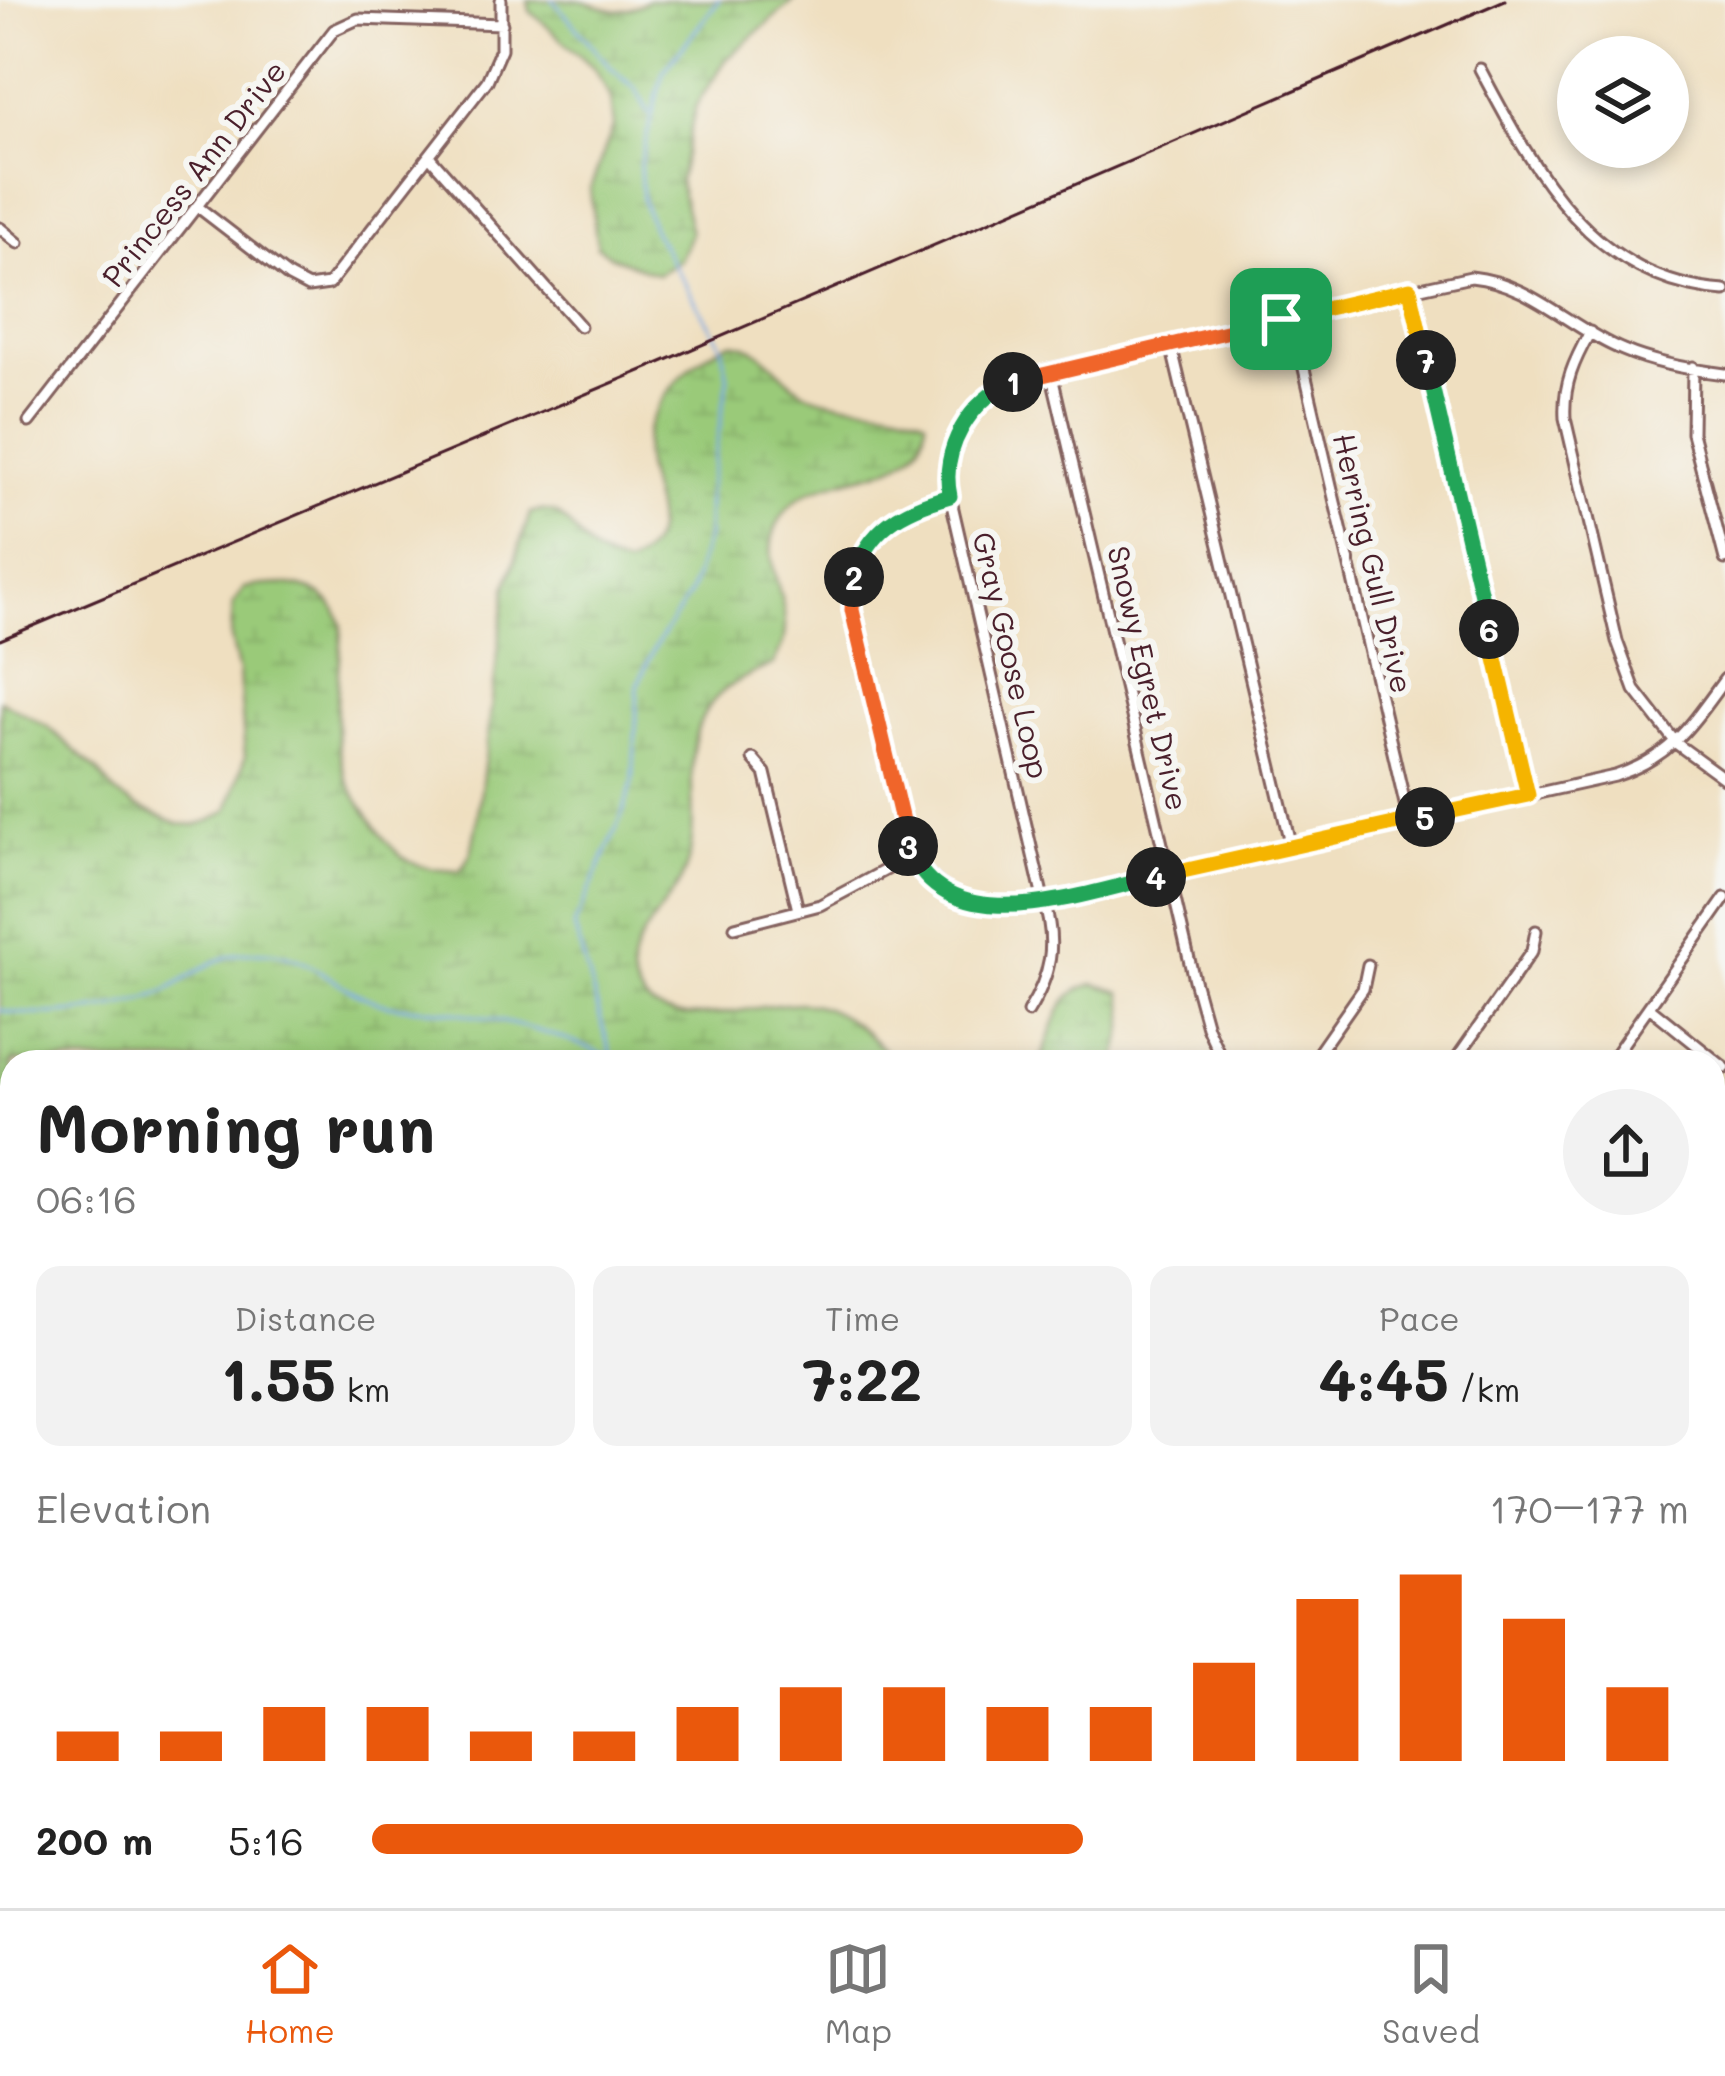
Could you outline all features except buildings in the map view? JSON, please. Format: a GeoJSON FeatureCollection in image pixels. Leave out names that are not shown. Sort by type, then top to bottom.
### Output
{"type":"FeatureCollection","features":[{"type":"Feature","properties":{"kind":"street"},"geometry":{"type":"LineString","coordinates":[[198,207],[289,277],[317,289],[328,284],[487,81],[501,49],[501,0]]}},
{"type":"Feature","properties":{"kind":"street","name":"Princess Ann Drive"},"geometry":{"type":"LineString","coordinates":[[29,422],[334,30],[358,19],[502,24]]}},
{"type":"Feature","properties":{"kind":"street"},"geometry":{"type":"LineString","coordinates":[[1480,70],[1537,173],[1587,230],[1658,277],[1725,292]]}},
{"type":"Feature","properties":{"kind":"street"},"geometry":{"type":"LineString","coordinates":[[429,156],[580,326]]}},
{"type":"Feature","properties":{"kind":"street"},"geometry":{"type":"LineString","coordinates":[[0,228],[18,243]]}},
{"type":"Feature","properties":{"kind":"street","name":"Gray Goose Loop"},"geometry":{"type":"LineString","coordinates":[[1028,1012],[1048,978],[1053,929],[947,483],[950,450],[980,403],[999,388],[1052,371],[1471,277],[1492,279],[1538,298],[1621,350],[1725,374]]}},
{"type":"Feature","properties":{"kind":"street"},"geometry":{"type":"LineString","coordinates":[[1410,289],[1528,795]]}},
{"type":"Feature","properties":{"kind":"street","name":"Herring Gull Drive"},"geometry":{"type":"LineString","coordinates":[[1292,317],[1409,821]]}},
{"type":"Feature","properties":{"kind":"street"},"geometry":{"type":"LineString","coordinates":[[1590,332],[1570,367],[1563,397],[1624,664],[1645,706],[1676,744],[1725,778]]}},
{"type":"Feature","properties":{"kind":"street"},"geometry":{"type":"LineString","coordinates":[[1171,345],[1291,847]]}},
{"type":"Feature","properties":{"kind":"street"},"geometry":{"type":"LineString","coordinates":[[1693,368],[1692,433],[1725,559]]}},
{"type":"Feature","properties":{"kind":"street","name":"Snowy Egret Drive"},"geometry":{"type":"LineString","coordinates":[[1052,371],[1169,874],[1207,1027],[1218,1050]]}},
{"type":"Feature","properties":{"kind":"street"},"geometry":{"type":"LineString","coordinates":[[950,496],[911,507],[889,520],[857,564],[851,586],[852,610],[912,856],[935,882],[964,900],[1002,907],[1044,902],[1629,772],[1676,744],[1725,679]]}},
{"type":"Feature","properties":{"kind":"street"},"geometry":{"type":"LineString","coordinates":[[753,759],[765,773],[798,910]]}},
{"type":"Feature","properties":{"kind":"street"},"geometry":{"type":"LineString","coordinates":[[735,927],[839,896],[912,856]]}},
{"type":"Feature","properties":{"kind":"street"},"geometry":{"type":"LineString","coordinates":[[1619,1050],[1725,898]]}},
{"type":"Feature","properties":{"kind":"street"},"geometry":{"type":"LineString","coordinates":[[1713,916],[1725,924]]}},
{"type":"Feature","properties":{"kind":"street"},"geometry":{"type":"LineString","coordinates":[[1462,1050],[1532,951],[1536,931]]}},
{"type":"Feature","properties":{"kind":"street"},"geometry":{"type":"LineString","coordinates":[[1320,1050],[1363,988],[1368,965]]}},
{"type":"Feature","properties":{"kind":"street"},"geometry":{"type":"LineString","coordinates":[[1649,1007],[1703,1050]]}},
{"type":"Feature","properties":{"kind":"green space"},"geometry":{"type":"Polygon","coordinates":[[[528,0],[576,0],[618,11],[649,0],[794,0],[726,60],[696,105],[679,181],[691,233],[680,260],[657,274],[597,247],[590,189],[614,125],[611,98],[595,69],[530,11],[528,0]]]}},
{"type":"Feature","properties":{"kind":"green space"},"geometry":{"type":"Polygon","coordinates":[[[731,342],[744,345],[819,398],[896,409],[926,419],[922,440],[910,455],[893,466],[808,493],[779,522],[771,554],[785,620],[782,645],[773,664],[723,691],[702,718],[692,757],[688,860],[681,880],[636,949],[633,979],[655,1008],[675,1014],[816,1005],[850,1021],[884,1050],[0,1050],[0,700],[48,727],[97,770],[116,794],[137,807],[179,824],[212,820],[228,810],[245,757],[239,672],[231,638],[233,605],[244,588],[302,587],[326,599],[342,624],[338,738],[351,788],[400,855],[430,868],[460,871],[471,853],[477,822],[506,589],[530,513],[558,515],[591,550],[608,560],[626,566],[643,555],[656,529],[644,456],[651,421],[672,387],[731,342]]]}},
{"type":"Feature","properties":{"kind":"green space"},"geometry":{"type":"Polygon","coordinates":[[[1094,984],[1121,992],[1125,1019],[1119,1050],[1045,1050],[1063,1004],[1094,984]]]}},
{"type":"Feature","properties":{"kind":"waterway"},"geometry":{"type":"LineString","coordinates":[[553,0],[613,70],[635,88],[649,113]]}},
{"type":"Feature","properties":{"kind":"waterway"},"geometry":{"type":"LineString","coordinates":[[610,1050],[574,926],[633,782],[638,685],[653,650],[690,594],[707,537],[708,492],[728,380],[722,346],[653,230],[642,199],[640,164],[663,72],[719,0]]}},
{"type":"Feature","properties":{"kind":"waterway"},"geometry":{"type":"LineString","coordinates":[[0,1010],[40,1014],[112,1007],[155,996],[224,958],[267,952],[302,962],[381,1003],[515,1025],[591,1050]]}},
{"type":"Feature","properties":{"kind":"railway"},"geometry":{"type":"LineString","coordinates":[[0,640],[1505,0]]}},
{"type":"Feature","properties":{"kind":"route"},"geometry":{"type":"LineString","coordinates":[[1410,289],[1528,795],[1044,902],[981,906],[954,895],[922,870],[904,835],[852,610],[857,564],[889,520],[911,507],[950,496],[950,450],[980,403],[999,388],[1079,364],[1281,319],[1410,289]]}}]}
